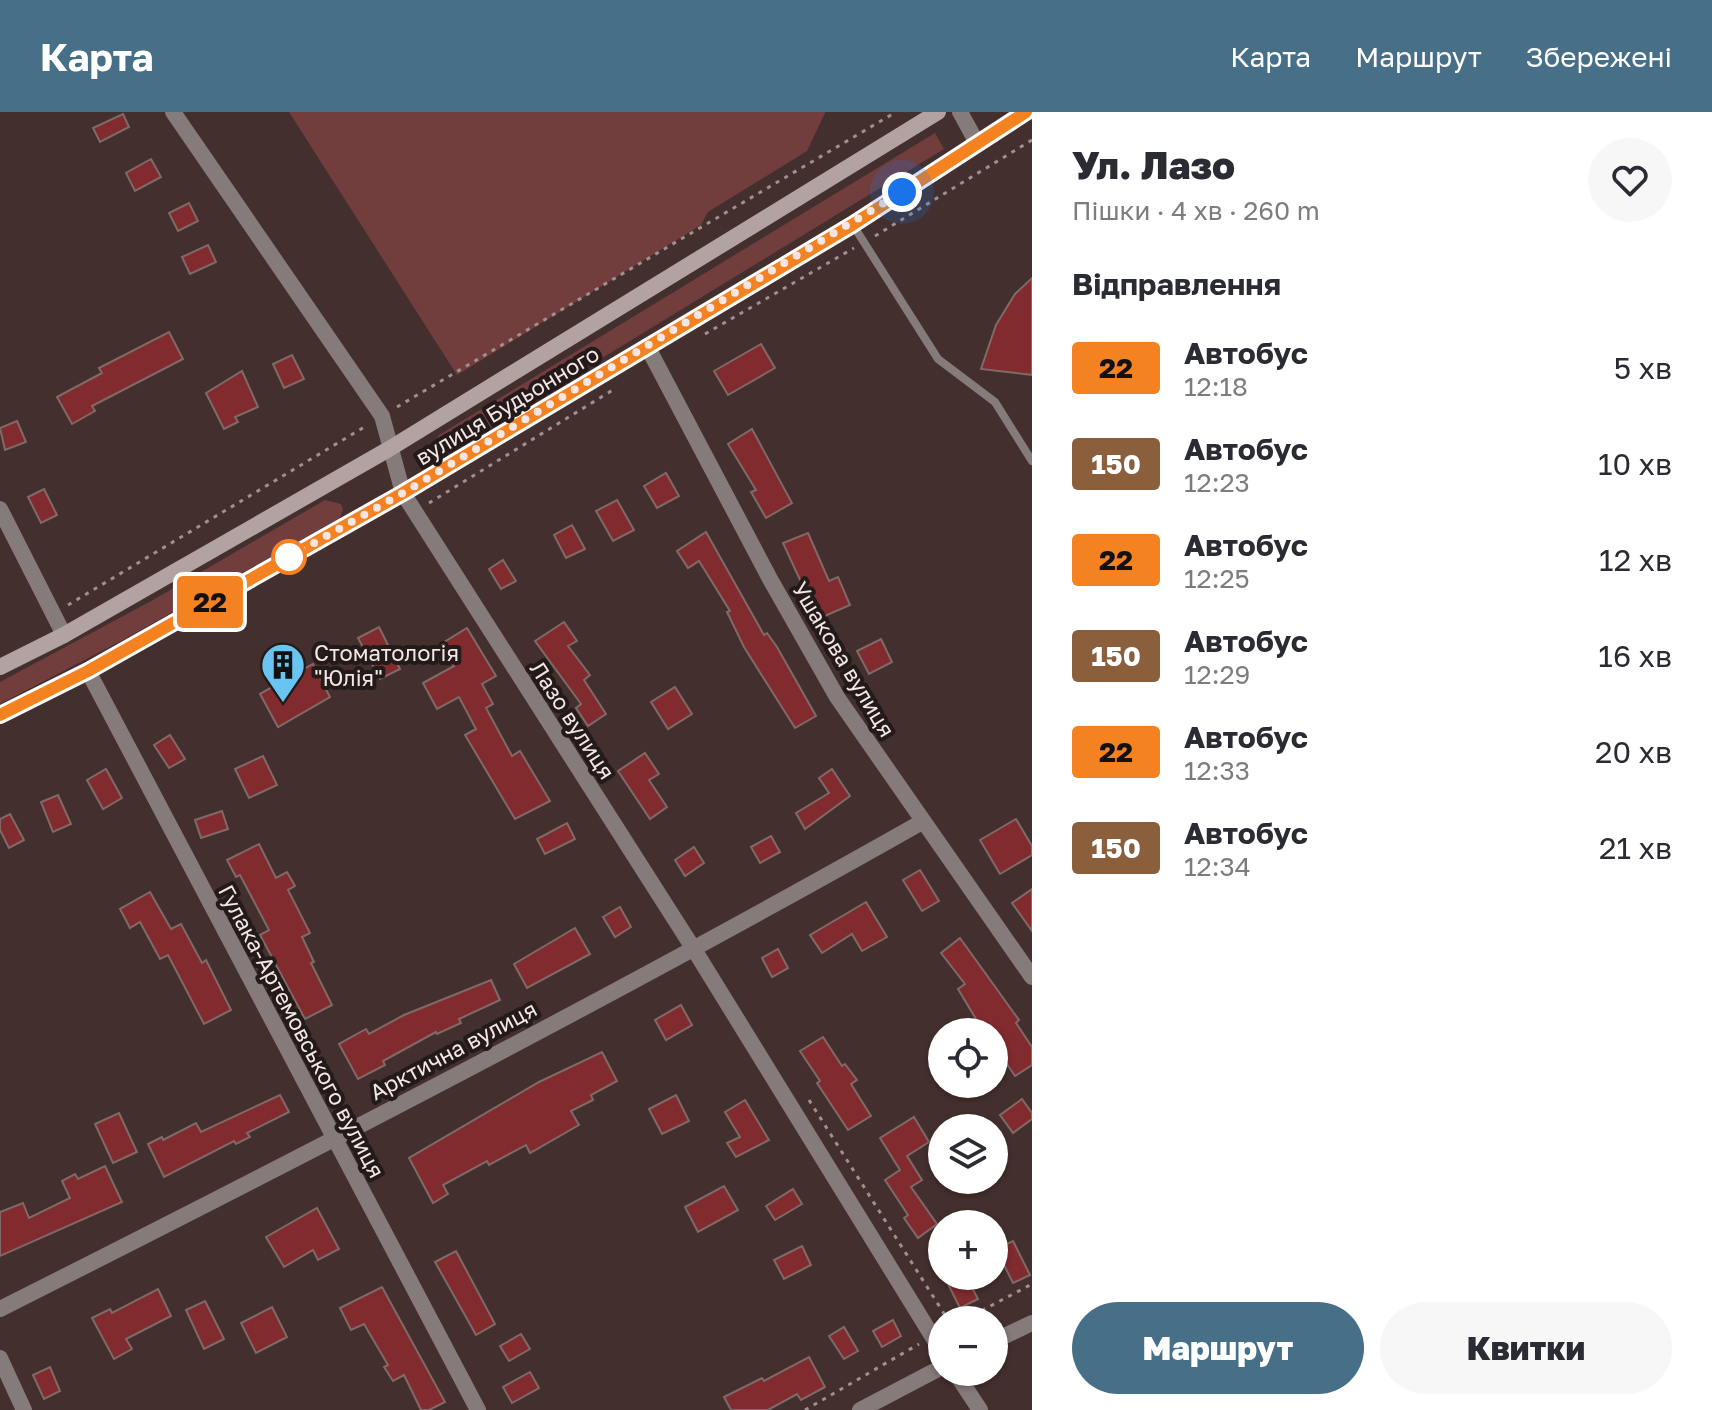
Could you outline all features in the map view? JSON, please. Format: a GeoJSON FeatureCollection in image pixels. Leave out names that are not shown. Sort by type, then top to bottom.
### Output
{"type":"FeatureCollection","features":[{"type":"Feature","properties":{"kind":"main road","name":"вулиця Будьонного"},"geometry":{"type":"LineString","coordinates":[[0,667],[64,635],[389,449],[938,112]]}},
{"type":"Feature","properties":{"kind":"main road","name":"вулиця Будьонного"},"geometry":{"type":"LineString","coordinates":[[0,715],[88,671],[403,493],[852,225],[1026,112]]}},
{"type":"Feature","properties":{"kind":"street","name":"Лазо вулиця"},"geometry":{"type":"LineString","coordinates":[[173,112],[382,416],[403,493],[695,951],[928,1328]]}},
{"type":"Feature","properties":{"kind":"street"},"geometry":{"type":"LineString","coordinates":[[960,112],[977,143]]}},
{"type":"Feature","properties":{"kind":"street","name":"Ушакова вулиця"},"geometry":{"type":"LineString","coordinates":[[647,346],[770,579],[837,697],[1032,977]]}},
{"type":"Feature","properties":{"kind":"street"},"geometry":{"type":"LineString","coordinates":[[0,509],[64,635]]}},
{"type":"Feature","properties":{"kind":"street","name":"Гулака-Артемовського вулиця"},"geometry":{"type":"LineString","coordinates":[[88,671],[478,1410]]}},
{"type":"Feature","properties":{"kind":"street","name":"Арктична вулиця"},"geometry":{"type":"LineString","coordinates":[[0,1309],[333,1139],[641,975],[695,951],[922,822]]}},
{"type":"Feature","properties":{"kind":"street"},"geometry":{"type":"LineString","coordinates":[[1008,1334],[1032,1323]]}},
{"type":"Feature","properties":{"kind":"street"},"geometry":{"type":"LineString","coordinates":[[0,1358],[24,1410]]}},
{"type":"Feature","properties":{"kind":"street"},"geometry":{"type":"LineString","coordinates":[[860,1410],[928,1374]]}},
{"type":"Feature","properties":{"kind":"street"},"geometry":{"type":"LineString","coordinates":[[964,1386],[980,1410]]}},
{"type":"Feature","properties":{"kind":"lane"},"geometry":{"type":"LineString","coordinates":[[852,225],[938,359],[995,402],[1032,461]]}},
{"type":"Feature","properties":{"kind":"path"},"geometry":{"type":"LineString","coordinates":[[53,614],[896,112]]}},
{"type":"Feature","properties":{"kind":"path"},"geometry":{"type":"LineString","coordinates":[[695,341],[1032,140]]}},
{"type":"Feature","properties":{"kind":"path"},"geometry":{"type":"LineString","coordinates":[[415,511],[616,388]]}},
{"type":"Feature","properties":{"kind":"path"},"geometry":{"type":"LineString","coordinates":[[803,1091],[939,1306]]}},
{"type":"Feature","properties":{"kind":"path"},"geometry":{"type":"LineString","coordinates":[[990,1306],[1032,1284]]}},
{"type":"Feature","properties":{"kind":"path"},"geometry":{"type":"LineString","coordinates":[[805,1410],[928,1349]]}},
{"type":"Feature","properties":{"kind":"shaded area"},"geometry":{"type":"Polygon","coordinates":[[[289,112],[825,113],[807,151],[708,212],[701,225],[457,375],[289,112]]]}},
{"type":"Feature","properties":{"kind":"shaded area"},"geometry":{"type":"Polygon","coordinates":[[[935,133],[944,149],[455,448],[440,451],[435,444],[439,435],[935,133]]]}},
{"type":"Feature","properties":{"kind":"shaded area"},"geometry":{"type":"Polygon","coordinates":[[[325,500],[341,504],[340,518],[121,641],[0,704],[0,682],[153,600],[325,500]]]}},
{"type":"Feature","properties":{"kind":"building"},"geometry":{"type":"Polygon","coordinates":[[[123,114],[129,127],[100,142],[93,128],[123,114]]]}},
{"type":"Feature","properties":{"kind":"building"},"geometry":{"type":"Polygon","coordinates":[[[151,159],[161,177],[135,191],[126,173],[151,159]]]}},
{"type":"Feature","properties":{"kind":"building"},"geometry":{"type":"Polygon","coordinates":[[[189,203],[198,221],[178,231],[169,213],[189,203]]]}},
{"type":"Feature","properties":{"kind":"building"},"geometry":{"type":"Polygon","coordinates":[[[208,245],[216,262],[190,274],[182,257],[208,245]]]}},
{"type":"Feature","properties":{"kind":"building"},"geometry":{"type":"Polygon","coordinates":[[[1032,278],[1032,375],[981,369],[996,325],[1015,294],[1032,278]]]}},
{"type":"Feature","properties":{"kind":"building"},"geometry":{"type":"Polygon","coordinates":[[[169,332],[183,359],[92,406],[95,411],[72,424],[57,397],[102,373],[99,368],[169,332]]]}},
{"type":"Feature","properties":{"kind":"building"},"geometry":{"type":"Polygon","coordinates":[[[761,344],[775,368],[728,395],[714,371],[761,344]]]}},
{"type":"Feature","properties":{"kind":"building"},"geometry":{"type":"Polygon","coordinates":[[[292,355],[304,379],[284,388],[273,364],[292,355]]]}},
{"type":"Feature","properties":{"kind":"building"},"geometry":{"type":"Polygon","coordinates":[[[242,371],[258,407],[235,417],[238,422],[224,429],[206,393],[242,371]]]}},
{"type":"Feature","properties":{"kind":"building"},"geometry":{"type":"Polygon","coordinates":[[[17,421],[26,442],[5,450],[0,428],[17,421]]]}},
{"type":"Feature","properties":{"kind":"building"},"geometry":{"type":"Polygon","coordinates":[[[752,429],[792,503],[766,518],[751,492],[756,490],[728,444],[752,429]]]}},
{"type":"Feature","properties":{"kind":"building"},"geometry":{"type":"Polygon","coordinates":[[[666,473],[679,496],[657,508],[644,486],[666,473]]]}},
{"type":"Feature","properties":{"kind":"building"},"geometry":{"type":"Polygon","coordinates":[[[44,489],[57,515],[41,523],[28,497],[44,489]]]}},
{"type":"Feature","properties":{"kind":"building"},"geometry":{"type":"Polygon","coordinates":[[[617,500],[634,530],[613,541],[596,511],[617,500]]]}},
{"type":"Feature","properties":{"kind":"building"},"geometry":{"type":"Polygon","coordinates":[[[572,525],[585,549],[566,558],[554,535],[572,525]]]}},
{"type":"Feature","properties":{"kind":"building"},"geometry":{"type":"Polygon","coordinates":[[[706,532],[764,635],[767,633],[777,647],[816,716],[795,728],[744,647],[727,612],[730,611],[699,561],[688,568],[677,551],[706,532]]]}},
{"type":"Feature","properties":{"kind":"building"},"geometry":{"type":"Polygon","coordinates":[[[808,533],[829,581],[838,577],[850,605],[818,619],[783,543],[808,533]]]}},
{"type":"Feature","properties":{"kind":"building"},"geometry":{"type":"Polygon","coordinates":[[[503,560],[516,581],[501,589],[489,569],[503,560]]]}},
{"type":"Feature","properties":{"kind":"building"},"geometry":{"type":"Polygon","coordinates":[[[564,622],[577,641],[568,646],[590,675],[584,680],[606,714],[588,726],[576,708],[581,704],[535,641],[564,622]]]}},
{"type":"Feature","properties":{"kind":"building"},"geometry":{"type":"Polygon","coordinates":[[[379,627],[400,669],[380,679],[358,638],[379,627]]]}},
{"type":"Feature","properties":{"kind":"building"},"geometry":{"type":"Polygon","coordinates":[[[467,628],[496,676],[482,684],[493,704],[486,708],[512,756],[520,751],[550,801],[515,819],[465,735],[476,729],[459,697],[437,709],[423,683],[454,666],[441,644],[467,628]]]}},
{"type":"Feature","properties":{"kind":"building"},"geometry":{"type":"Polygon","coordinates":[[[881,639],[892,662],[869,674],[857,651],[881,639]]]}},
{"type":"Feature","properties":{"kind":"building"},"geometry":{"type":"Polygon","coordinates":[[[313,664],[330,697],[278,727],[260,694],[313,664]]]}},
{"type":"Feature","properties":{"kind":"building"},"geometry":{"type":"Polygon","coordinates":[[[675,687],[692,714],[668,729],[651,702],[675,687]]]}},
{"type":"Feature","properties":{"kind":"building"},"geometry":{"type":"Polygon","coordinates":[[[170,735],[185,759],[169,768],[154,745],[170,735]]]}},
{"type":"Feature","properties":{"kind":"building"},"geometry":{"type":"Polygon","coordinates":[[[645,753],[659,774],[649,780],[667,807],[650,819],[618,771],[645,753]]]}},
{"type":"Feature","properties":{"kind":"building"},"geometry":{"type":"Polygon","coordinates":[[[263,756],[277,785],[249,798],[235,769],[263,756]]]}},
{"type":"Feature","properties":{"kind":"building"},"geometry":{"type":"Polygon","coordinates":[[[106,769],[122,798],[103,809],[87,780],[106,769]]]}},
{"type":"Feature","properties":{"kind":"building"},"geometry":{"type":"Polygon","coordinates":[[[832,769],[850,796],[805,829],[796,813],[829,793],[819,778],[832,769]]]}},
{"type":"Feature","properties":{"kind":"building"},"geometry":{"type":"Polygon","coordinates":[[[58,795],[71,824],[53,832],[41,802],[58,795]]]}},
{"type":"Feature","properties":{"kind":"building"},"geometry":{"type":"Polygon","coordinates":[[[222,811],[228,829],[201,838],[195,820],[222,811]]]}},
{"type":"Feature","properties":{"kind":"building"},"geometry":{"type":"Polygon","coordinates":[[[10,814],[24,840],[9,848],[0,830],[0,819],[10,814]]]}},
{"type":"Feature","properties":{"kind":"building"},"geometry":{"type":"Polygon","coordinates":[[[1016,819],[1032,846],[1032,855],[1000,874],[980,840],[1016,819]]]}},
{"type":"Feature","properties":{"kind":"building"},"geometry":{"type":"Polygon","coordinates":[[[567,823],[575,839],[545,854],[537,839],[567,823]]]}},
{"type":"Feature","properties":{"kind":"building"},"geometry":{"type":"Polygon","coordinates":[[[771,836],[780,852],[760,863],[751,847],[771,836]]]}},
{"type":"Feature","properties":{"kind":"building"},"geometry":{"type":"Polygon","coordinates":[[[259,844],[276,878],[287,872],[295,886],[288,890],[310,933],[302,937],[332,1005],[305,1019],[260,935],[269,930],[240,875],[236,877],[227,860],[259,844]]]}},
{"type":"Feature","properties":{"kind":"building"},"geometry":{"type":"Polygon","coordinates":[[[694,847],[704,863],[685,876],[675,860],[694,847]]]}},
{"type":"Feature","properties":{"kind":"building"},"geometry":{"type":"Polygon","coordinates":[[[920,870],[939,901],[922,911],[903,880],[920,870]]]}},
{"type":"Feature","properties":{"kind":"building"},"geometry":{"type":"Polygon","coordinates":[[[1032,889],[1032,931],[1012,903],[1032,889]]]}},
{"type":"Feature","properties":{"kind":"building"},"geometry":{"type":"Polygon","coordinates":[[[150,892],[171,929],[181,924],[202,963],[206,960],[231,1010],[204,1024],[168,955],[160,959],[140,922],[130,928],[120,909],[150,892]]]}},
{"type":"Feature","properties":{"kind":"building"},"geometry":{"type":"Polygon","coordinates":[[[866,902],[887,937],[862,951],[852,934],[822,953],[810,935],[866,902]]]}},
{"type":"Feature","properties":{"kind":"building"},"geometry":{"type":"Polygon","coordinates":[[[620,907],[631,927],[615,937],[603,917],[620,907]]]}},
{"type":"Feature","properties":{"kind":"building"},"geometry":{"type":"Polygon","coordinates":[[[575,928],[590,954],[527,988],[514,964],[575,928]]]}},
{"type":"Feature","properties":{"kind":"building"},"geometry":{"type":"Polygon","coordinates":[[[960,938],[1019,1020],[1016,1023],[1032,1047],[1032,1065],[1015,1076],[1008,1066],[1008,1018],[975,1018],[958,989],[965,984],[941,953],[960,938]]]}},
{"type":"Feature","properties":{"kind":"building"},"geometry":{"type":"Polygon","coordinates":[[[778,949],[788,968],[772,977],[762,958],[778,949]]]}},
{"type":"Feature","properties":{"kind":"building"},"geometry":{"type":"Polygon","coordinates":[[[491,980],[500,1000],[383,1061],[385,1065],[358,1079],[339,1044],[366,1029],[369,1034],[404,1015],[491,980]]]}},
{"type":"Feature","properties":{"kind":"building"},"geometry":{"type":"Polygon","coordinates":[[[681,1005],[692,1025],[666,1040],[655,1020],[681,1005]]]}},
{"type":"Feature","properties":{"kind":"building"},"geometry":{"type":"Polygon","coordinates":[[[823,1037],[842,1066],[845,1064],[857,1080],[851,1084],[871,1116],[848,1130],[800,1051],[823,1037]]]}},
{"type":"Feature","properties":{"kind":"building"},"geometry":{"type":"Polygon","coordinates":[[[602,1052],[617,1081],[591,1095],[593,1100],[571,1111],[579,1125],[530,1153],[526,1145],[489,1165],[487,1161],[443,1185],[448,1194],[433,1203],[409,1158],[539,1082],[602,1052]]]}},
{"type":"Feature","properties":{"kind":"building"},"geometry":{"type":"Polygon","coordinates":[[[280,1095],[289,1112],[247,1133],[250,1137],[236,1144],[234,1141],[164,1177],[148,1144],[196,1123],[201,1132],[280,1095]]]}},
{"type":"Feature","properties":{"kind":"building"},"geometry":{"type":"Polygon","coordinates":[[[676,1095],[689,1121],[662,1134],[649,1109],[676,1095]]]}},
{"type":"Feature","properties":{"kind":"building"},"geometry":{"type":"Polygon","coordinates":[[[1022,1099],[1032,1113],[1032,1119],[1013,1133],[1008,1126],[1008,1114],[1001,1114],[1022,1099]]]}},
{"type":"Feature","properties":{"kind":"building"},"geometry":{"type":"Polygon","coordinates":[[[745,1100],[769,1140],[736,1157],[727,1143],[740,1137],[725,1112],[745,1100]]]}},
{"type":"Feature","properties":{"kind":"building"},"geometry":{"type":"Polygon","coordinates":[[[119,1113],[137,1152],[113,1163],[95,1124],[119,1113]]]}},
{"type":"Feature","properties":{"kind":"building"},"geometry":{"type":"Polygon","coordinates":[[[914,1117],[928,1140],[907,1156],[922,1180],[911,1187],[928,1211],[928,1231],[918,1238],[904,1218],[908,1215],[885,1180],[900,1170],[880,1138],[914,1117]]]}},
{"type":"Feature","properties":{"kind":"building"},"geometry":{"type":"Polygon","coordinates":[[[105,1166],[122,1202],[0,1256],[0,1212],[23,1203],[29,1218],[70,1198],[62,1181],[75,1174],[78,1179],[105,1166]]]}},
{"type":"Feature","properties":{"kind":"building"},"geometry":{"type":"Polygon","coordinates":[[[724,1186],[738,1210],[698,1232],[685,1207],[724,1186]]]}},
{"type":"Feature","properties":{"kind":"building"},"geometry":{"type":"Polygon","coordinates":[[[793,1189],[802,1204],[775,1220],[766,1206],[793,1189]]]}},
{"type":"Feature","properties":{"kind":"building"},"geometry":{"type":"Polygon","coordinates":[[[317,1208],[339,1249],[318,1260],[313,1250],[284,1267],[266,1237],[317,1208]]]}},
{"type":"Feature","properties":{"kind":"building"},"geometry":{"type":"Polygon","coordinates":[[[1013,1241],[1030,1275],[1013,1283],[1008,1273],[1008,1243],[1013,1241]]]}},
{"type":"Feature","properties":{"kind":"building"},"geometry":{"type":"Polygon","coordinates":[[[802,1246],[811,1265],[784,1279],[774,1260],[802,1246]]]}},
{"type":"Feature","properties":{"kind":"building"},"geometry":{"type":"Polygon","coordinates":[[[456,1251],[495,1324],[476,1335],[435,1262],[456,1251]]]}},
{"type":"Feature","properties":{"kind":"building"},"geometry":{"type":"Polygon","coordinates":[[[382,1287],[445,1402],[429,1410],[421,1410],[404,1375],[393,1381],[384,1367],[388,1365],[364,1324],[351,1330],[340,1308],[382,1287]]]}},
{"type":"Feature","properties":{"kind":"building"},"geometry":{"type":"Polygon","coordinates":[[[158,1289],[171,1316],[126,1339],[132,1349],[114,1359],[92,1318],[110,1309],[112,1313],[158,1289]]]}},
{"type":"Feature","properties":{"kind":"building"},"geometry":{"type":"Polygon","coordinates":[[[951,1290],[973,1290],[978,1299],[959,1306],[951,1290]]]}},
{"type":"Feature","properties":{"kind":"building"},"geometry":{"type":"Polygon","coordinates":[[[205,1301],[224,1339],[204,1349],[186,1310],[205,1301]]]}},
{"type":"Feature","properties":{"kind":"building"},"geometry":{"type":"Polygon","coordinates":[[[272,1307],[287,1337],[256,1353],[241,1323],[272,1307]]]}},
{"type":"Feature","properties":{"kind":"building"},"geometry":{"type":"Polygon","coordinates":[[[893,1320],[901,1336],[882,1347],[873,1331],[893,1320]]]}},
{"type":"Feature","properties":{"kind":"building"},"geometry":{"type":"Polygon","coordinates":[[[844,1327],[858,1351],[844,1359],[829,1336],[844,1327]]]}},
{"type":"Feature","properties":{"kind":"building"},"geometry":{"type":"Polygon","coordinates":[[[521,1334],[530,1349],[509,1361],[500,1346],[521,1334]]]}},
{"type":"Feature","properties":{"kind":"building"},"geometry":{"type":"Polygon","coordinates":[[[809,1357],[825,1387],[801,1400],[797,1394],[768,1410],[731,1410],[724,1397],[762,1378],[764,1381],[809,1357]]]}},
{"type":"Feature","properties":{"kind":"building"},"geometry":{"type":"Polygon","coordinates":[[[50,1367],[60,1391],[44,1399],[33,1375],[50,1367]]]}},
{"type":"Feature","properties":{"kind":"building"},"geometry":{"type":"Polygon","coordinates":[[[530,1372],[539,1388],[512,1403],[503,1387],[530,1372]]]}},
{"type":"Feature","properties":{"kind":"bus line","name":"22"},"geometry":{"type":"LineString","coordinates":[[0,715],[88,671],[403,493],[852,225],[1026,112]]}},
{"type":"Feature","properties":{"kind":"place","name":"Стоматологія \"Юлія\""},"geometry":{"type":"Point","coordinates":[283,704]}},
{"type":"Feature","properties":{"kind":"route"},"geometry":{"type":"LineString","coordinates":[[289,557],[403,493],[852,225],[902,192]]}}]}
